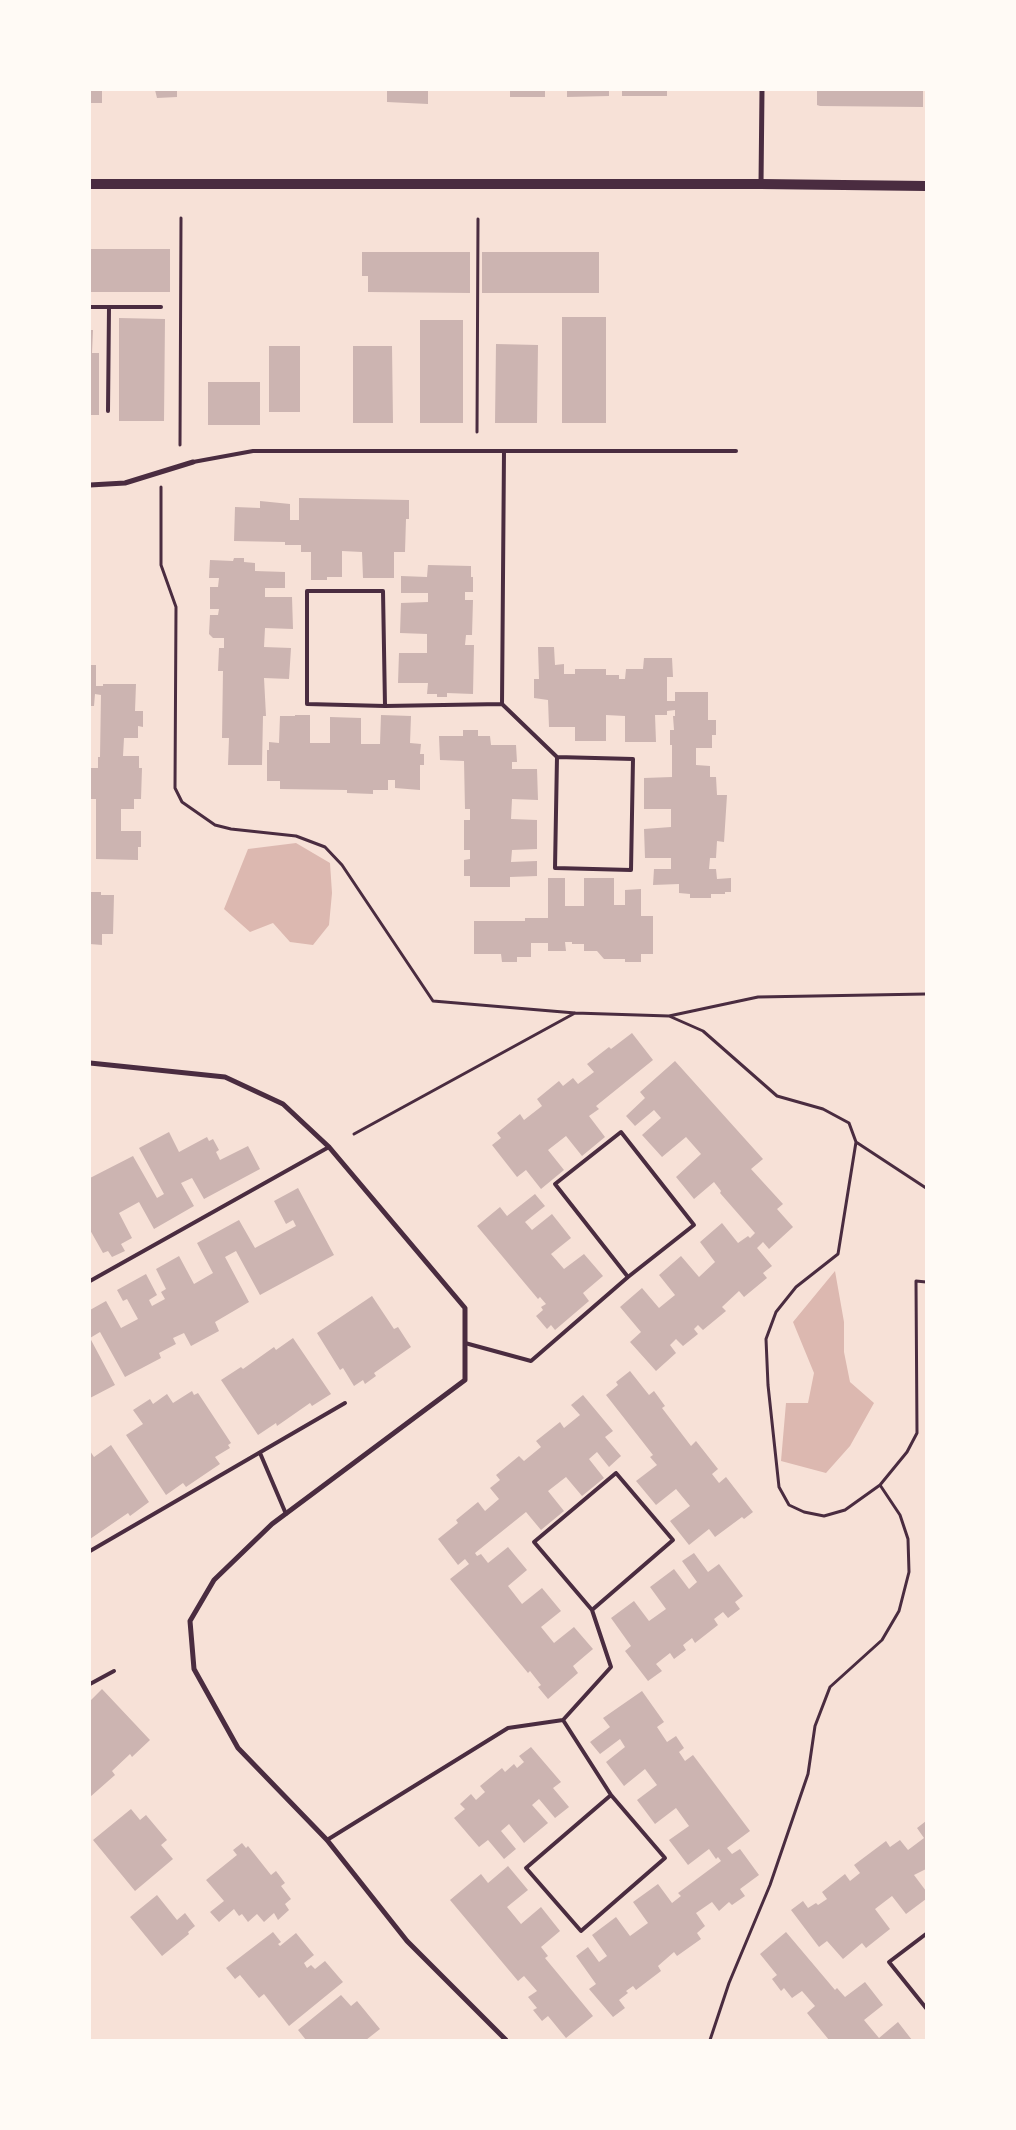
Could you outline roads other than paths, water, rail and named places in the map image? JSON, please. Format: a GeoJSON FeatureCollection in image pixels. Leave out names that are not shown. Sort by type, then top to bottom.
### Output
{"type":"FeatureCollection","features":[{"type":"Feature","properties":{"kind":"main road"},"geometry":{"type":"LineString","coordinates":[[90,184],[761,184],[926,186]]}},
{"type":"Feature","properties":{"kind":"street"},"geometry":{"type":"LineString","coordinates":[[761,184],[762,90]]}},
{"type":"Feature","properties":{"kind":"street"},"geometry":{"type":"LineString","coordinates":[[90,485],[125,483],[193,462]]}},
{"type":"Feature","properties":{"kind":"street"},"geometry":{"type":"LineString","coordinates":[[90,1063],[225,1077],[283,1104],[329,1147],[465,1308],[465,1380],[286,1514],[214,1580],[190,1621],[194,1669],[238,1748],[327,1840],[407,1941],[506,2040]]}},
{"type":"Feature","properties":{"kind":"lane"},"geometry":{"type":"LineString","coordinates":[[90,307],[161,307]]}},
{"type":"Feature","properties":{"kind":"lane"},"geometry":{"type":"LineString","coordinates":[[108,411],[109,307]]}},
{"type":"Feature","properties":{"kind":"lane"},"geometry":{"type":"LineString","coordinates":[[193,462],[253,451],[736,450]]}},
{"type":"Feature","properties":{"kind":"lane"},"geometry":{"type":"LineString","coordinates":[[502,704],[504,451]]}},
{"type":"Feature","properties":{"kind":"lane"},"geometry":{"type":"LineString","coordinates":[[385,706],[383,591],[307,591],[307,704],[385,706],[502,704],[557,758],[633,759],[631,870],[555,868],[557,758]]}},
{"type":"Feature","properties":{"kind":"lane"},"geometry":{"type":"LineString","coordinates":[[465,1343],[531,1361],[628,1277],[694,1225],[621,1132],[555,1184],[628,1277]]}},
{"type":"Feature","properties":{"kind":"lane"},"geometry":{"type":"LineString","coordinates":[[90,1281],[329,1147]]}},
{"type":"Feature","properties":{"kind":"lane"},"geometry":{"type":"LineString","coordinates":[[90,1551],[345,1403]]}},
{"type":"Feature","properties":{"kind":"lane"},"geometry":{"type":"LineString","coordinates":[[260,1453],[286,1514]]}},
{"type":"Feature","properties":{"kind":"lane"},"geometry":{"type":"LineString","coordinates":[[327,1840],[508,1728],[563,1720],[611,1667],[592,1610],[534,1542],[616,1473],[673,1540],[592,1610]]}},
{"type":"Feature","properties":{"kind":"lane"},"geometry":{"type":"LineString","coordinates":[[90,1684],[114,1671]]}},
{"type":"Feature","properties":{"kind":"lane"},"geometry":{"type":"LineString","coordinates":[[563,1720],[611,1796],[666,1858],[581,1931],[526,1868],[611,1796]]}},
{"type":"Feature","properties":{"kind":"lane"},"geometry":{"type":"LineString","coordinates":[[926,1934],[890,1962],[926,2008]]}}]}
